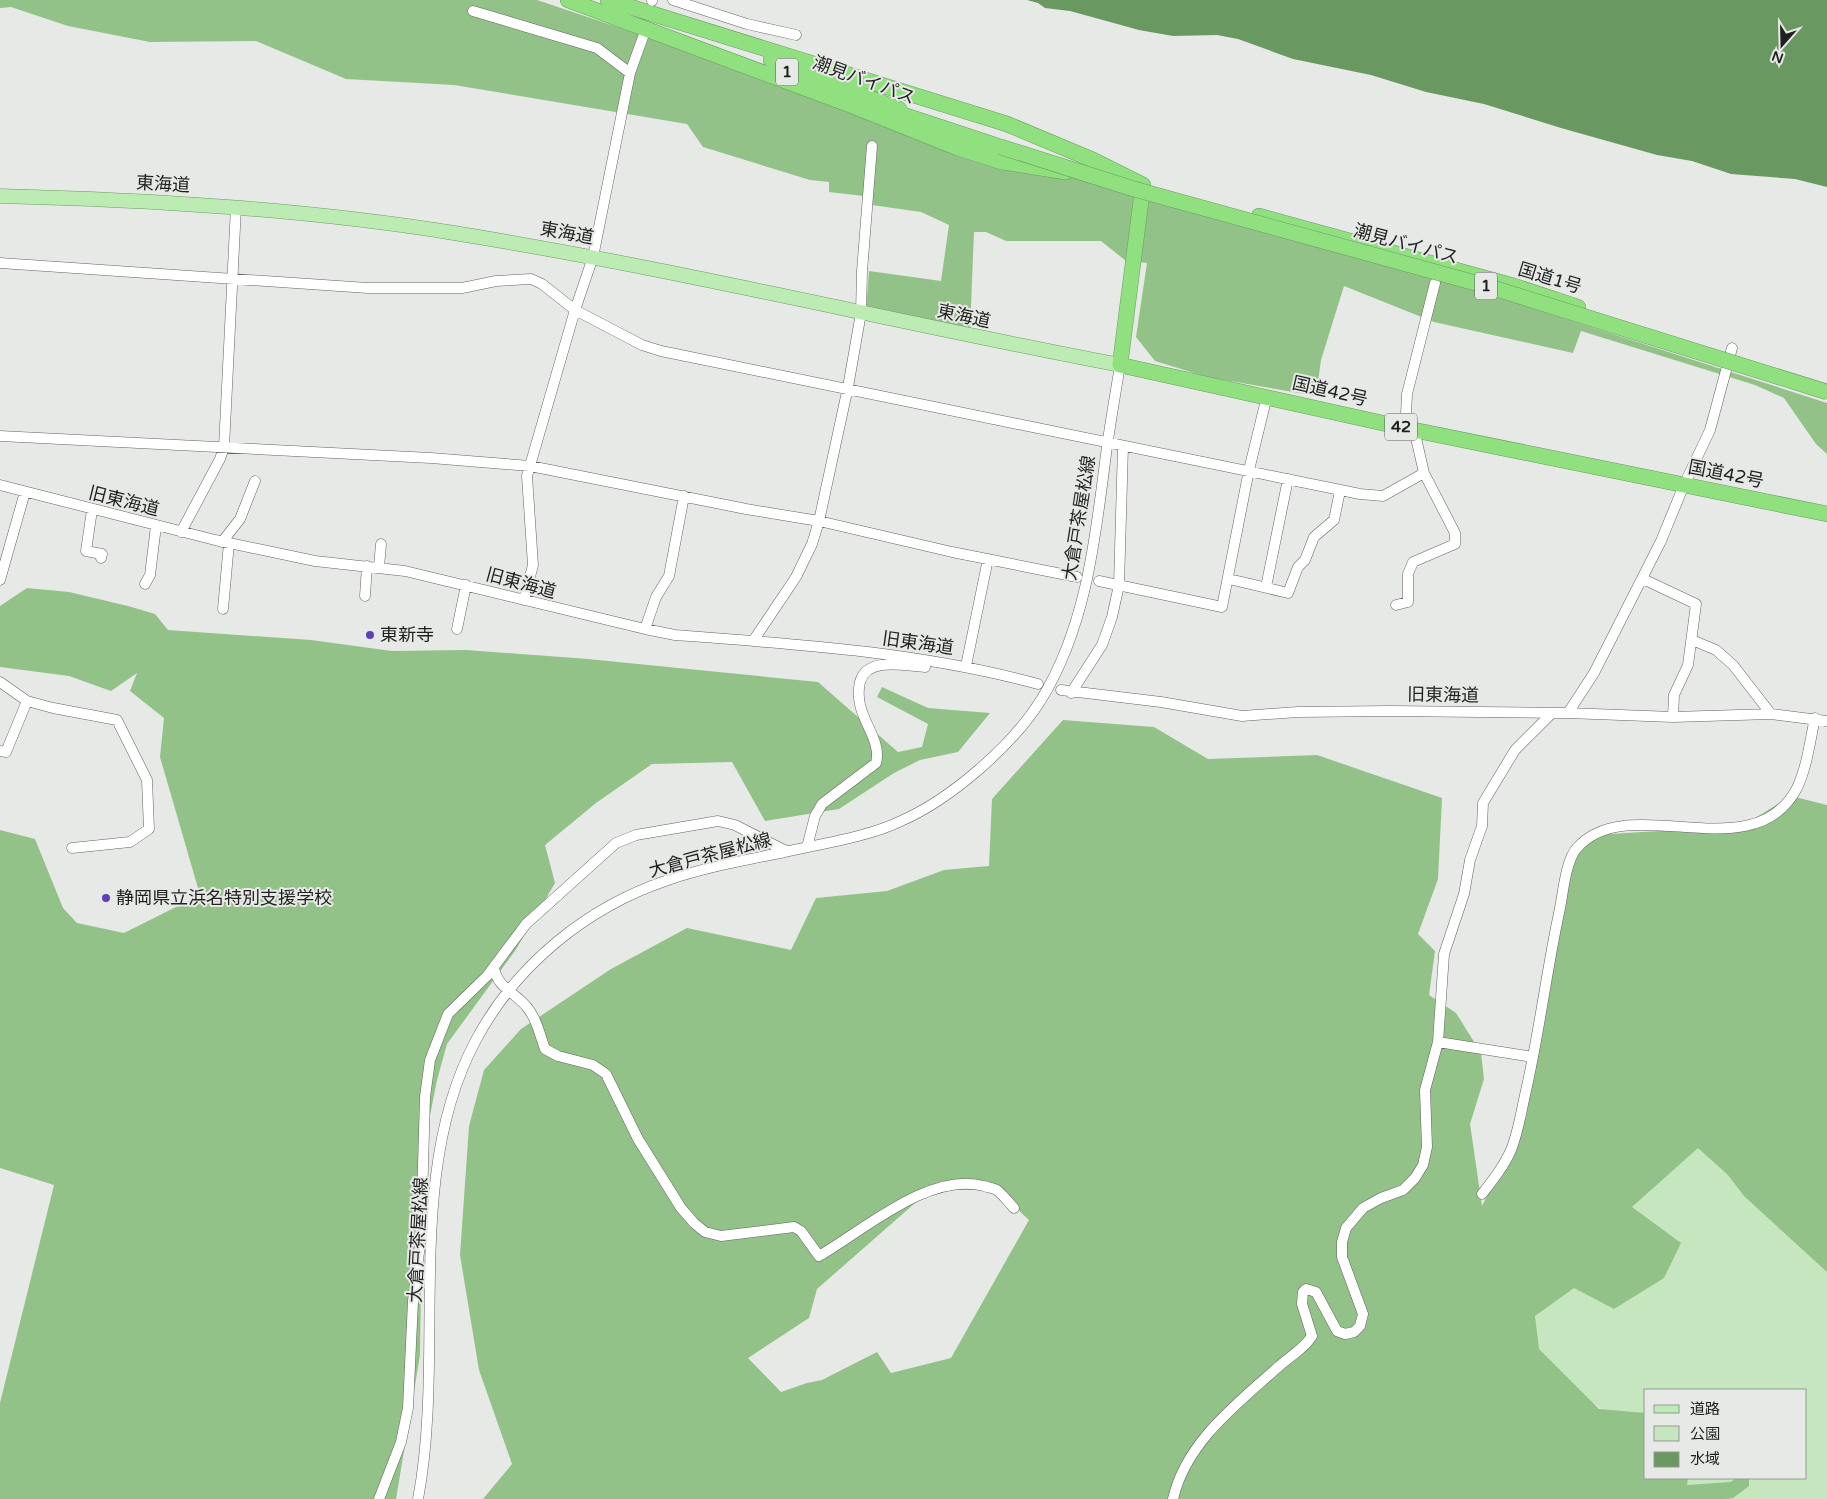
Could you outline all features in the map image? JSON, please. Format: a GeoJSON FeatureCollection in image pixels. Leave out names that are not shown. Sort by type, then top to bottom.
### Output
{"type":"FeatureCollection","features":[{"type":"Feature","properties":{"kind":"highway","name":"潮見バイパス"},"geometry":{"type":"LineString","coordinates":[[570,0],[692,38],[905,116],[1134,189],[1490,287],[1827,392]]}},
{"type":"Feature","properties":{"kind":"highway"},"geometry":{"type":"LineString","coordinates":[[570,0],[853,106],[958,148],[1002,162],[1143,186]]}},
{"type":"Feature","properties":{"kind":"highway","name":"1"},"geometry":{"type":"LineString","coordinates":[[608,0],[630,8]]}},
{"type":"Feature","properties":{"kind":"highway","name":"潮見バイパス"},"geometry":{"type":"LineString","coordinates":[[630,8],[1002,147]]}},
{"type":"Feature","properties":{"kind":"highway"},"geometry":{"type":"LineString","coordinates":[[630,8],[1007,124],[1093,160],[1143,186]]}},
{"type":"Feature","properties":{"kind":"highway"},"geometry":{"type":"LineString","coordinates":[[1120,365],[1143,186]]}},
{"type":"Feature","properties":{"kind":"highway","name":"国道1号"},"geometry":{"type":"LineString","coordinates":[[1143,186],[1341,237],[1514,286],[1731,352],[1827,388]]}},
{"type":"Feature","properties":{"kind":"highway","name":"国道42号"},"geometry":{"type":"LineString","coordinates":[[1120,365],[1414,430],[1827,514]]}},
{"type":"Feature","properties":{"kind":"main road","name":"東海道"},"geometry":{"type":"LineString","coordinates":[[0,196],[236,207],[366,221],[593,257],[1120,365]]}},
{"type":"Feature","properties":{"kind":"street"},"geometry":{"type":"LineString","coordinates":[[673,0],[747,24],[796,35]]}},
{"type":"Feature","properties":{"kind":"street"},"geometry":{"type":"LineString","coordinates":[[473,11],[597,48],[630,73]]}},
{"type":"Feature","properties":{"kind":"street"},"geometry":{"type":"LineString","coordinates":[[524,600],[533,565],[527,495],[530,466],[575,310],[593,257],[630,73],[643,37]]}},
{"type":"Feature","properties":{"kind":"street"},"geometry":{"type":"LineString","coordinates":[[753,641],[796,577],[812,544],[818,521],[848,387],[861,313],[862,271],[872,146]]}},
{"type":"Feature","properties":{"kind":"street"},"geometry":{"type":"LineString","coordinates":[[181,532],[220,460],[224,447],[236,207]]}},
{"type":"Feature","properties":{"kind":"street"},"geometry":{"type":"LineString","coordinates":[[0,263],[232,277],[368,288],[462,288],[496,281],[531,279],[575,310],[642,345],[661,350],[848,387],[1108,443],[1249,470],[1340,491],[1383,496],[1424,473]]}},
{"type":"Feature","properties":{"kind":"street"},"geometry":{"type":"LineString","coordinates":[[1396,606],[1408,602],[1408,574],[1413,562],[1455,544],[1455,533],[1424,473],[1414,430],[1406,414],[1407,394],[1435,283]]}},
{"type":"Feature","properties":{"kind":"street"},"geometry":{"type":"LineString","coordinates":[[1568,713],[1594,673],[1643,579],[1710,430],[1731,352]]}},
{"type":"Feature","properties":{"kind":"street","name":"大倉戸茶屋松線"},"geometry":{"type":"LineString","coordinates":[[418,1499],[427,1436],[434,1195],[454,1090],[475,1042],[508,992],[529,966],[573,929],[623,899],[675,878],[807,847],[900,822],[957,788],[1002,747],[1041,701],[1061,661],[1090,572],[1120,365]]}},
{"type":"Feature","properties":{"kind":"street"},"geometry":{"type":"LineString","coordinates":[[1099,581],[1222,607],[1249,470],[1267,396]]}},
{"type":"Feature","properties":{"kind":"street"},"geometry":{"type":"LineString","coordinates":[[0,436],[224,447],[530,466],[818,521],[1077,577]]}},
{"type":"Feature","properties":{"kind":"street"},"geometry":{"type":"LineString","coordinates":[[1119,585],[1123,446]]}},
{"type":"Feature","properties":{"kind":"street"},"geometry":{"type":"LineString","coordinates":[[1266,587],[1288,479]]}},
{"type":"Feature","properties":{"kind":"street"},"geometry":{"type":"LineString","coordinates":[[223,610],[226,543],[240,519],[255,481]]}},
{"type":"Feature","properties":{"kind":"street","name":"旧東海道"},"geometry":{"type":"LineString","coordinates":[[0,485],[226,543],[315,561],[379,567],[466,585],[561,611],[645,629],[966,666],[1038,684]]}},
{"type":"Feature","properties":{"kind":"street"},"geometry":{"type":"LineString","coordinates":[[1229,579],[1288,593],[1298,566],[1304,560],[1314,537],[1334,520],[1340,491]]}},
{"type":"Feature","properties":{"kind":"street"},"geometry":{"type":"LineString","coordinates":[[0,580],[3,553],[25,492]]}},
{"type":"Feature","properties":{"kind":"street"},"geometry":{"type":"LineString","coordinates":[[645,629],[656,597],[669,576],[684,496]]}},
{"type":"Feature","properties":{"kind":"street"},"geometry":{"type":"LineString","coordinates":[[92,510],[86,551],[102,554],[101,558]]}},
{"type":"Feature","properties":{"kind":"street"},"geometry":{"type":"LineString","coordinates":[[145,584],[150,575],[156,526]]}},
{"type":"Feature","properties":{"kind":"street"},"geometry":{"type":"LineString","coordinates":[[379,567],[381,544]]}},
{"type":"Feature","properties":{"kind":"street"},"geometry":{"type":"LineString","coordinates":[[966,666],[988,559]]}},
{"type":"Feature","properties":{"kind":"street"},"geometry":{"type":"LineString","coordinates":[[365,596],[367,566]]}},
{"type":"Feature","properties":{"kind":"street"},"geometry":{"type":"LineString","coordinates":[[1643,579],[1696,604],[1688,665],[1674,695],[1673,717]]}},
{"type":"Feature","properties":{"kind":"street"},"geometry":{"type":"LineString","coordinates":[[457,629],[466,585]]}},
{"type":"Feature","properties":{"kind":"street","name":"旧東海道"},"geometry":{"type":"LineString","coordinates":[[1119,585],[1112,617],[1102,645],[1066,691],[1161,702],[1242,716],[1298,712],[1390,711],[1568,713],[1673,717],[1771,714],[1827,721]]}},
{"type":"Feature","properties":{"kind":"street"},"geometry":{"type":"LineString","coordinates":[[1692,640],[1716,650],[1733,664],[1771,714]]}},
{"type":"Feature","properties":{"kind":"street"},"geometry":{"type":"LineString","coordinates":[[807,847],[815,816],[822,804],[876,763],[879,753],[860,709],[859,690],[862,678],[868,669],[881,665],[925,667],[927,661]]}},
{"type":"Feature","properties":{"kind":"street"},"geometry":{"type":"LineString","coordinates":[[0,682],[28,701],[53,708],[117,720],[147,780],[149,830],[130,842],[72,848]]}},
{"type":"Feature","properties":{"kind":"street"},"geometry":{"type":"LineString","coordinates":[[0,752],[6,752],[28,701]]}},
{"type":"Feature","properties":{"kind":"street"},"geometry":{"type":"LineString","coordinates":[[1173,1499],[1188,1460],[1208,1434],[1258,1384],[1305,1346],[1312,1336],[1302,1304],[1303,1292],[1306,1289],[1316,1292],[1337,1331],[1345,1334],[1354,1332],[1360,1326],[1363,1314],[1342,1257],[1342,1242],[1346,1228],[1363,1208],[1381,1198],[1403,1190],[1415,1178],[1423,1165],[1427,1146],[1426,1090],[1438,1042],[1443,1000],[1444,954],[1464,894],[1470,860],[1482,826],[1483,804],[1515,750],[1552,713]]}},
{"type":"Feature","properties":{"kind":"street"},"geometry":{"type":"LineString","coordinates":[[1482,1194],[1497,1175],[1511,1150],[1533,1057],[1550,957],[1569,864],[1576,849],[1593,835],[1609,828],[1648,826],[1730,828],[1757,823],[1786,803],[1797,788],[1804,768],[1815,718]]}},
{"type":"Feature","properties":{"kind":"street"},"geometry":{"type":"LineString","coordinates":[[379,1499],[401,1442],[408,1408],[414,1286],[421,1236],[425,1097],[430,1060],[448,1014],[494,968],[504,951],[526,924],[569,883],[616,843],[636,834],[718,821],[735,825],[786,852]]}},
{"type":"Feature","properties":{"kind":"street"},"geometry":{"type":"LineString","coordinates":[[494,968],[497,980],[508,992],[525,1005],[535,1020],[545,1049],[558,1056],[593,1065],[606,1074],[638,1139],[681,1208],[705,1232],[721,1236],[794,1227],[801,1231],[819,1256],[902,1204],[930,1190],[952,1184],[975,1184],[997,1190],[1014,1208]]}},
{"type":"Feature","properties":{"kind":"street"},"geometry":{"type":"LineString","coordinates":[[1438,1042],[1533,1057]]}},
{"type":"Feature","properties":{"kind":"green space"},"geometry":{"type":"Polygon","coordinates":[[[1701,1139],[1827,1270],[1827,1499],[1568,1499],[1644,1479],[1807,1479],[1807,1389],[1644,1389],[1644,1436],[1526,1361],[1553,1235],[1701,1139]]]}},
{"type":"Feature","properties":{"kind":"shaded area"},"geometry":{"type":"Polygon","coordinates":[[[0,0],[537,0],[975,147],[1448,281],[1827,403],[1827,454],[1816,444],[1784,398],[1755,385],[1581,331],[1573,353],[1434,322],[1344,286],[1321,360],[1316,396],[1207,377],[1155,361],[1136,337],[1147,263],[1126,261],[1101,241],[1006,241],[986,232],[974,232],[970,331],[866,310],[869,271],[941,281],[949,225],[921,212],[872,205],[864,196],[829,192],[829,182],[810,180],[703,147],[687,124],[454,85],[346,79],[256,41],[150,42],[68,26],[11,7],[0,8],[0,0]]]}},
{"type":"Feature","properties":{"kind":"shaded area"},"geometry":{"type":"Polygon","coordinates":[[[27,588],[69,592],[155,614],[168,630],[311,640],[392,651],[466,650],[588,659],[818,682],[898,752],[922,747],[928,724],[877,697],[882,687],[928,708],[990,713],[958,752],[920,760],[894,773],[839,809],[765,821],[732,762],[652,764],[596,803],[545,845],[555,883],[515,951],[447,1044],[437,1080],[414,1196],[414,1224],[421,1286],[420,1355],[396,1499],[0,1499],[0,1403],[54,1185],[0,1168],[0,830],[35,839],[63,908],[77,923],[124,933],[200,895],[160,757],[164,718],[130,691],[137,673],[111,691],[69,676],[0,667],[0,606],[27,588]]]}},
{"type":"Feature","properties":{"kind":"shaded area"},"geometry":{"type":"Polygon","coordinates":[[[1063,720],[1154,727],[1208,759],[1317,755],[1442,798],[1438,879],[1418,934],[1435,951],[1429,995],[1456,1013],[1481,1053],[1484,1079],[1470,1124],[1482,1206],[1511,1150],[1572,858],[1593,835],[1742,826],[1791,796],[1827,805],[1827,1272],[1744,1196],[1728,1175],[1698,1148],[1632,1207],[1681,1243],[1664,1278],[1614,1309],[1574,1288],[1535,1316],[1539,1349],[1599,1409],[1644,1413],[1644,1479],[1688,1479],[1687,1485],[1749,1479],[1749,1486],[1733,1498],[1727,1499],[483,1499],[512,1464],[479,1370],[460,1255],[469,1126],[484,1070],[521,1029],[611,969],[687,928],[791,950],[816,898],[887,891],[944,870],[989,866],[992,799],[1063,720]],[[930,1190],[817,1289],[809,1318],[748,1358],[781,1392],[822,1380],[877,1352],[891,1373],[951,1358],[1029,1220],[997,1190],[930,1190]]]}},
{"type":"Feature","properties":{"kind":"water"},"geometry":{"type":"Polygon","coordinates":[[[1027,0],[1827,0],[1827,187],[1795,179],[1731,174],[1692,161],[1657,155],[1561,128],[1484,104],[1426,92],[1371,75],[1293,59],[1238,39],[1217,35],[1173,36],[1139,30],[1070,11],[1045,8],[1038,3],[1027,0]]]}},
{"type":"Feature","properties":{"kind":"place","name":"東新寺"},"geometry":{"type":"Point","coordinates":[370,635]}},
{"type":"Feature","properties":{"kind":"place","name":"静岡県立浜名特別支援学校"},"geometry":{"type":"Point","coordinates":[106,898]}}]}
